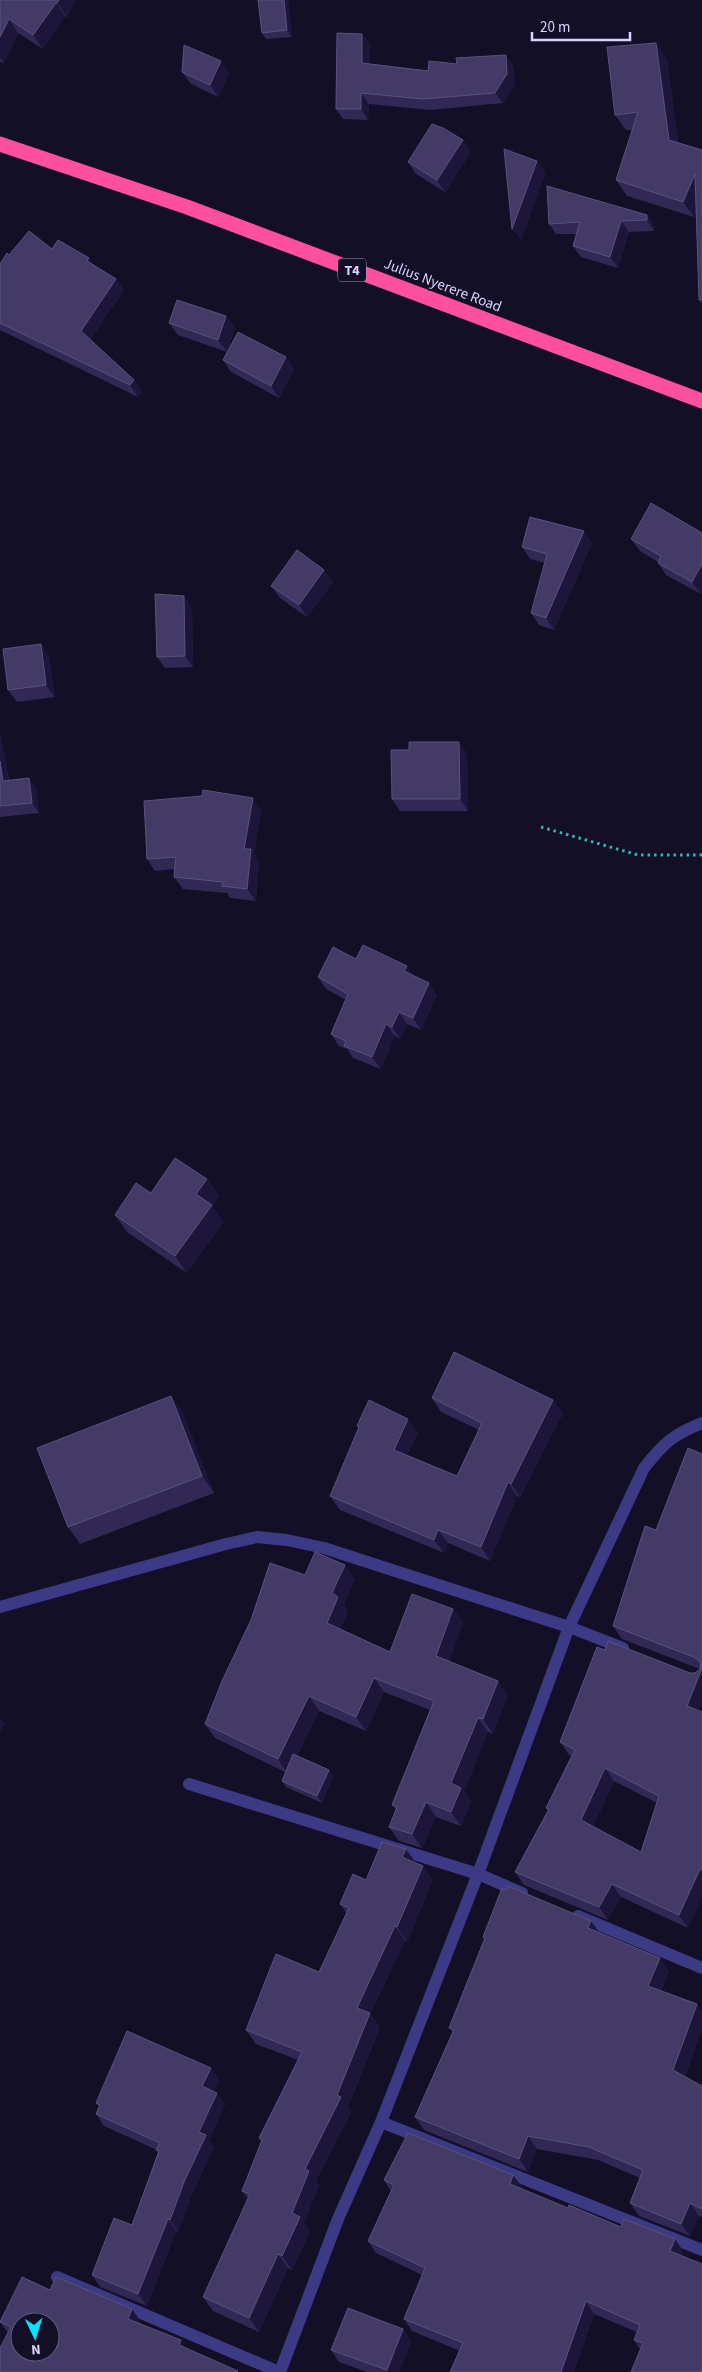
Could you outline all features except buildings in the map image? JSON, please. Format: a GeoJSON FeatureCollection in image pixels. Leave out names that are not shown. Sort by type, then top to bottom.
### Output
{"type":"FeatureCollection","features":[{"type":"Feature","properties":{"kind":"highway","name":"Julius Nyerere Road"},"geometry":{"type":"LineString","coordinates":[[0,144],[187,207],[702,401]]}},
{"type":"Feature","properties":{"kind":"street"},"geometry":{"type":"LineString","coordinates":[[57,2277],[279,2372],[338,2219],[382,2122],[478,1874],[569,1627],[644,1468],[677,1433],[702,1422]]}},
{"type":"Feature","properties":{"kind":"street"},"geometry":{"type":"LineString","coordinates":[[0,1607],[257,1537],[287,1540],[324,1548],[569,1627],[631,1651]]}},
{"type":"Feature","properties":{"kind":"street"},"geometry":{"type":"LineString","coordinates":[[189,1784],[478,1874],[532,1897]]}},
{"type":"Feature","properties":{"kind":"street"},"geometry":{"type":"LineString","coordinates":[[568,1912],[702,1968]]}},
{"type":"Feature","properties":{"kind":"street"},"geometry":{"type":"LineString","coordinates":[[382,2122],[702,2250]]}},
{"type":"Feature","properties":{"kind":"path"},"geometry":{"type":"LineString","coordinates":[[541,827],[638,855],[702,855]]}}]}
